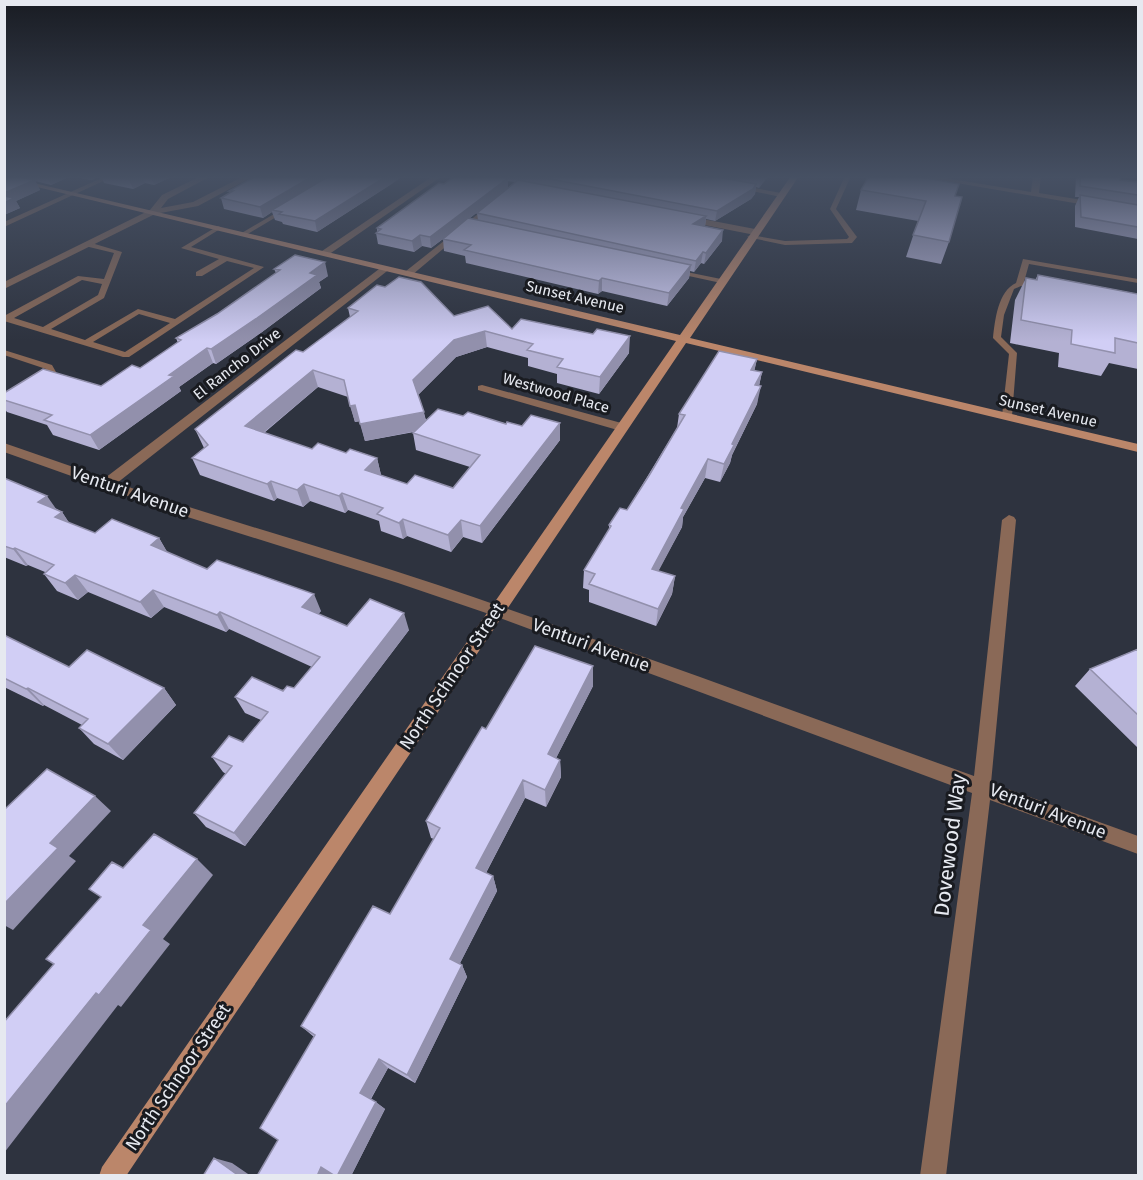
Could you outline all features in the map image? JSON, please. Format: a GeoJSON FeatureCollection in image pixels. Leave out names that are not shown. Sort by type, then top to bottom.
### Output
{"type":"FeatureCollection","features":[{"type":"Feature","properties":{"kind":"main road","name":"Sunset Avenue"},"geometry":{"type":"LineString","coordinates":[[231,231],[1138,448]]}},
{"type":"Feature","properties":{"kind":"main road","name":"North Schnoor Street"},"geometry":{"type":"LineString","coordinates":[[111,1176],[756,231]]}},
{"type":"Feature","properties":{"kind":"street"},"geometry":{"type":"LineString","coordinates":[[4,286],[114,231]]}},
{"type":"Feature","properties":{"kind":"street"},"geometry":{"type":"LineString","coordinates":[[325,253],[357,231]]}},
{"type":"Feature","properties":{"kind":"street"},"geometry":{"type":"LineString","coordinates":[[737,231],[753,235]]}},
{"type":"Feature","properties":{"kind":"street","name":"El Rancho Drive"},"geometry":{"type":"LineString","coordinates":[[105,485],[386,268]]}},
{"type":"Feature","properties":{"kind":"street","name":"Westwood Place"},"geometry":{"type":"LineString","coordinates":[[482,388],[621,428]]}},
{"type":"Feature","properties":{"kind":"street","name":"Venturi Avenue"},"geometry":{"type":"LineString","coordinates":[[4,447],[105,485],[497,611],[982,786],[1138,845]]}},
{"type":"Feature","properties":{"kind":"street","name":"Dovewood Way"},"geometry":{"type":"LineString","coordinates":[[933,1176],[982,786],[1009,520]]}},
{"type":"Feature","properties":{"kind":"lane"},"geometry":{"type":"LineString","coordinates":[[6,318],[126,355],[260,267],[184,248],[213,231]]}},
{"type":"Feature","properties":{"kind":"lane"},"geometry":{"type":"LineString","coordinates":[[244,234],[249,231]]}},
{"type":"Feature","properties":{"kind":"lane"},"geometry":{"type":"LineString","coordinates":[[409,273],[462,231]]}},
{"type":"Feature","properties":{"kind":"lane"},"geometry":{"type":"LineString","coordinates":[[753,235],[785,243],[849,241],[853,237],[849,231]]}},
{"type":"Feature","properties":{"kind":"lane"},"geometry":{"type":"LineString","coordinates":[[44,330],[102,297],[118,252],[88,244]]}},
{"type":"Feature","properties":{"kind":"lane"},"geometry":{"type":"LineString","coordinates":[[199,274],[226,258]]}},
{"type":"Feature","properties":{"kind":"lane"},"geometry":{"type":"LineString","coordinates":[[1020,284],[1026,261],[1138,281]]}},
{"type":"Feature","properties":{"kind":"lane"},"geometry":{"type":"LineString","coordinates":[[663,268],[721,281]]}},
{"type":"Feature","properties":{"kind":"lane"},"geometry":{"type":"LineString","coordinates":[[6,318],[81,278],[107,282]]}},
{"type":"Feature","properties":{"kind":"lane"},"geometry":{"type":"LineString","coordinates":[[1007,416],[1013,353],[997,338],[1000,315],[1011,288],[1020,284],[1041,288]]}},
{"type":"Feature","properties":{"kind":"lane"},"geometry":{"type":"LineString","coordinates":[[86,343],[138,311],[177,322]]}},
{"type":"Feature","properties":{"kind":"lane"},"geometry":{"type":"LineString","coordinates":[[4,352],[49,367],[52,372],[36,385]]}},
{"type":"Feature","properties":{"kind":"building"},"geometry":{"type":"Polygon","coordinates":[[[378,231],[438,231],[430,237],[420,235],[412,241],[376,233],[378,231]]]}},
{"type":"Feature","properties":{"kind":"building"},"geometry":{"type":"Polygon","coordinates":[[[452,231],[530,231],[691,265],[669,293],[602,278],[599,281],[464,250],[471,245],[443,239],[452,231]]]}},
{"type":"Feature","properties":{"kind":"building"},"geometry":{"type":"Polygon","coordinates":[[[559,231],[722,231],[706,253],[703,252],[696,261],[559,231]]]}},
{"type":"Feature","properties":{"kind":"building"},"geometry":{"type":"Polygon","coordinates":[[[915,231],[952,231],[949,242],[913,235],[915,231]]]}},
{"type":"Feature","properties":{"kind":"building"},"geometry":{"type":"Polygon","coordinates":[[[295,255],[325,262],[310,273],[317,275],[211,349],[207,348],[169,375],[174,376],[90,435],[44,420],[52,415],[4,400],[4,393],[43,369],[101,386],[132,365],[140,368],[181,340],[176,338],[217,314],[280,270],[274,269],[295,255]]]}},
{"type":"Feature","properties":{"kind":"building"},"geometry":{"type":"Polygon","coordinates":[[[1038,275],[1138,294],[1138,343],[1115,338],[1115,353],[1071,344],[1072,330],[1021,320],[1026,278],[1037,280],[1038,275]]]}},
{"type":"Feature","properties":{"kind":"building"},"geometry":{"type":"Polygon","coordinates":[[[399,277],[421,282],[454,316],[488,306],[512,329],[521,319],[593,334],[597,329],[630,336],[600,377],[557,367],[563,359],[527,350],[533,344],[485,331],[454,340],[413,380],[424,412],[360,424],[355,405],[350,406],[344,380],[313,370],[245,426],[312,449],[318,443],[346,453],[350,449],[377,458],[365,470],[407,484],[415,475],[453,488],[480,455],[413,433],[438,409],[463,416],[468,412],[506,424],[507,422],[522,426],[531,415],[560,423],[480,526],[461,520],[448,535],[403,519],[399,523],[377,514],[383,508],[342,493],[339,496],[304,484],[297,490],[271,481],[267,484],[192,458],[208,445],[195,429],[296,350],[303,352],[358,311],[348,308],[377,285],[385,287],[399,277]]]}},
{"type":"Feature","properties":{"kind":"building"},"geometry":{"type":"Polygon","coordinates":[[[719,351],[757,359],[751,370],[762,372],[755,385],[761,386],[724,464],[708,459],[681,508],[684,509],[652,569],[675,576],[658,609],[589,584],[595,574],[584,570],[611,526],[609,525],[620,508],[627,510],[650,474],[685,415],[679,414],[719,351]]]}},
{"type":"Feature","properties":{"kind":"building"},"geometry":{"type":"Polygon","coordinates":[[[4,478],[47,496],[38,502],[62,512],[55,517],[95,533],[112,519],[159,538],[151,545],[207,569],[217,560],[314,594],[302,607],[347,626],[370,599],[404,613],[234,833],[194,813],[232,766],[212,757],[229,736],[243,742],[268,712],[235,697],[252,677],[283,691],[287,686],[294,688],[320,657],[220,612],[217,615],[153,590],[140,602],[75,575],[65,583],[44,574],[54,565],[15,548],[4,546],[4,478]]]}},
{"type":"Feature","properties":{"kind":"building"},"geometry":{"type":"Polygon","coordinates":[[[4,635],[69,667],[87,650],[164,688],[108,744],[79,728],[88,719],[4,678],[4,635]]]}},
{"type":"Feature","properties":{"kind":"building"},"geometry":{"type":"Polygon","coordinates":[[[535,646],[593,666],[548,754],[560,760],[545,790],[523,780],[476,868],[493,876],[450,959],[462,965],[407,1075],[379,1059],[360,1093],[376,1102],[337,1176],[321,1167],[317,1176],[257,1176],[278,1140],[260,1128],[315,1035],[301,1026],[373,906],[390,914],[440,828],[426,821],[482,727],[486,729],[535,646]]]}},
{"type":"Feature","properties":{"kind":"building"},"geometry":{"type":"Polygon","coordinates":[[[1138,649],[1138,715],[1090,669],[1138,649]]]}},
{"type":"Feature","properties":{"kind":"building"},"geometry":{"type":"Polygon","coordinates":[[[47,769],[95,796],[50,843],[58,848],[4,904],[4,810],[47,769]]]}},
{"type":"Feature","properties":{"kind":"building"},"geometry":{"type":"Polygon","coordinates":[[[154,834],[197,859],[143,925],[151,930],[99,995],[96,993],[4,1107],[4,1022],[54,964],[46,959],[101,897],[89,889],[112,862],[123,868],[154,834]]]}},
{"type":"Feature","properties":{"kind":"building"},"geometry":{"type":"Polygon","coordinates":[[[214,1158],[239,1176],[203,1176],[214,1158]]]}}]}
